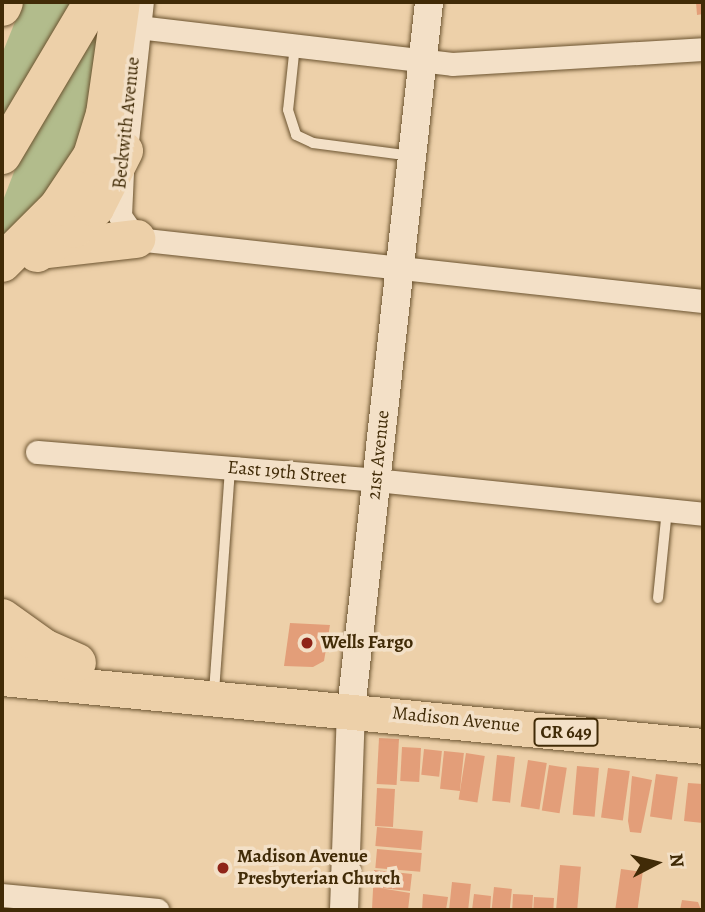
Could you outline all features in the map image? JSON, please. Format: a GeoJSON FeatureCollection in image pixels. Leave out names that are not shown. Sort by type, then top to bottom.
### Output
{"type":"FeatureCollection","features":[{"type":"Feature","properties":{"kind":"highway"},"geometry":{"type":"LineString","coordinates":[[2,7],[4,2]]}},
{"type":"Feature","properties":{"kind":"highway"},"geometry":{"type":"LineString","coordinates":[[2,155],[93,2]]}},
{"type":"Feature","properties":{"kind":"highway"},"geometry":{"type":"LineString","coordinates":[[2,263],[58,207],[92,156],[133,10]]}},
{"type":"Feature","properties":{"kind":"highway"},"geometry":{"type":"LineString","coordinates":[[2,269],[40,251],[74,229],[95,208],[124,151]]}},
{"type":"Feature","properties":{"kind":"highway"},"geometry":{"type":"LineString","coordinates":[[40,251],[136,239]]}},
{"type":"Feature","properties":{"kind":"highway"},"geometry":{"type":"LineString","coordinates":[[2,618],[44,648],[77,663]]}},
{"type":"Feature","properties":{"kind":"main road","name":"Madison Avenue"},"geometry":{"type":"LineString","coordinates":[[2,651],[77,663],[251,700]]}},
{"type":"Feature","properties":{"kind":"main road","name":"Madison Avenue"},"geometry":{"type":"LineString","coordinates":[[2,678],[251,700],[703,746]]}},
{"type":"Feature","properties":{"kind":"street","name":"21st Avenue"},"geometry":{"type":"LineString","coordinates":[[344,910],[351,710],[429,2]]}},
{"type":"Feature","properties":{"kind":"street"},"geometry":{"type":"LineString","coordinates":[[133,10],[295,45],[452,64],[703,49]]}},
{"type":"Feature","properties":{"kind":"street","name":"Beckwith Avenue"},"geometry":{"type":"LineString","coordinates":[[133,10],[120,216],[136,239]]}},
{"type":"Feature","properties":{"kind":"street"},"geometry":{"type":"LineString","coordinates":[[136,239],[703,301]]}},
{"type":"Feature","properties":{"kind":"street","name":"East 19th Street"},"geometry":{"type":"LineString","coordinates":[[37,452],[376,480],[703,514]]}},
{"type":"Feature","properties":{"kind":"street"},"geometry":{"type":"LineString","coordinates":[[2,895],[157,910]]}},
{"type":"Feature","properties":{"kind":"lane"},"geometry":{"type":"LineString","coordinates":[[295,45],[288,110],[296,135],[313,143],[412,156]]}},
{"type":"Feature","properties":{"kind":"lane"},"geometry":{"type":"LineString","coordinates":[[214,692],[230,468]]}},
{"type":"Feature","properties":{"kind":"lane"},"geometry":{"type":"LineString","coordinates":[[658,598],[667,510]]}},
{"type":"Feature","properties":{"kind":"green space"},"geometry":{"type":"Polygon","coordinates":[[[23,2],[80,2],[2,135],[2,54],[23,2]]]}},
{"type":"Feature","properties":{"kind":"green space"},"geometry":{"type":"Polygon","coordinates":[[[108,2],[90,148],[2,238],[2,203],[19,159],[108,2]]]}},
{"type":"Feature","properties":{"kind":"building"},"geometry":{"type":"Polygon","coordinates":[[[696,2],[703,2],[703,14],[697,15],[696,2]]]}},
{"type":"Feature","properties":{"kind":"building","name":"Wells Fargo"},"geometry":{"type":"Polygon","coordinates":[[[290,623],[330,625],[324,661],[313,667],[284,666],[290,623]]]}},
{"type":"Feature","properties":{"kind":"building"},"geometry":{"type":"Polygon","coordinates":[[[379,738],[399,739],[397,785],[377,784],[379,738]]]}},
{"type":"Feature","properties":{"kind":"building"},"geometry":{"type":"Polygon","coordinates":[[[402,747],[421,748],[419,782],[400,781],[402,747]]]}},
{"type":"Feature","properties":{"kind":"building"},"geometry":{"type":"Polygon","coordinates":[[[424,749],[442,751],[439,777],[421,775],[424,749]]]}},
{"type":"Feature","properties":{"kind":"building"},"geometry":{"type":"Polygon","coordinates":[[[444,751],[464,753],[460,791],[440,789],[444,751]]]}},
{"type":"Feature","properties":{"kind":"building"},"geometry":{"type":"Polygon","coordinates":[[[466,753],[485,756],[477,802],[459,799],[466,753]]]}},
{"type":"Feature","properties":{"kind":"building"},"geometry":{"type":"Polygon","coordinates":[[[497,755],[515,757],[510,803],[492,801],[497,755]]]}},
{"type":"Feature","properties":{"kind":"building"},"geometry":{"type":"Polygon","coordinates":[[[528,760],[547,763],[539,809],[521,806],[528,760]]]}},
{"type":"Feature","properties":{"kind":"building"},"geometry":{"type":"Polygon","coordinates":[[[549,765],[567,768],[560,813],[542,810],[549,765]]]}},
{"type":"Feature","properties":{"kind":"building"},"geometry":{"type":"Polygon","coordinates":[[[577,766],[599,768],[595,817],[573,815],[577,766]]]}},
{"type":"Feature","properties":{"kind":"building"},"geometry":{"type":"Polygon","coordinates":[[[608,768],[630,771],[623,821],[601,818],[608,768]]]}},
{"type":"Feature","properties":{"kind":"building"},"geometry":{"type":"Polygon","coordinates":[[[656,774],[678,777],[672,820],[650,817],[656,774]]]}},
{"type":"Feature","properties":{"kind":"building"},"geometry":{"type":"Polygon","coordinates":[[[632,776],[652,780],[641,833],[630,832],[628,821],[632,776]]]}},
{"type":"Feature","properties":{"kind":"building"},"geometry":{"type":"Polygon","coordinates":[[[688,783],[703,784],[703,823],[684,821],[688,783]]]}},
{"type":"Feature","properties":{"kind":"building"},"geometry":{"type":"Polygon","coordinates":[[[377,788],[395,789],[393,827],[375,826],[377,788]]]}},
{"type":"Feature","properties":{"kind":"building"},"geometry":{"type":"Polygon","coordinates":[[[377,827],[423,831],[421,850],[375,846],[377,827]]]}},
{"type":"Feature","properties":{"kind":"building"},"geometry":{"type":"Polygon","coordinates":[[[377,849],[422,853],[420,872],[375,868],[377,849]]]}},
{"type":"Feature","properties":{"kind":"building"},"geometry":{"type":"Polygon","coordinates":[[[560,865],[581,867],[577,910],[556,910],[560,865]]]}},
{"type":"Feature","properties":{"kind":"building"},"geometry":{"type":"Polygon","coordinates":[[[621,869],[643,872],[637,910],[615,910],[621,869]]]}},
{"type":"Feature","properties":{"kind":"building"},"geometry":{"type":"Polygon","coordinates":[[[374,870],[412,874],[410,891],[380,888],[410,893],[408,910],[372,909],[374,870]]]}},
{"type":"Feature","properties":{"kind":"building"},"geometry":{"type":"Polygon","coordinates":[[[452,882],[471,884],[468,910],[449,910],[452,882]]]}},
{"type":"Feature","properties":{"kind":"building"},"geometry":{"type":"Polygon","coordinates":[[[494,887],[512,889],[510,910],[492,910],[494,887]]]}},
{"type":"Feature","properties":{"kind":"building"},"geometry":{"type":"Polygon","coordinates":[[[423,894],[448,897],[446,910],[422,910],[423,894]]]}},
{"type":"Feature","properties":{"kind":"building"},"geometry":{"type":"Polygon","coordinates":[[[474,894],[491,896],[490,910],[472,910],[474,894]]]}},
{"type":"Feature","properties":{"kind":"building"},"geometry":{"type":"Polygon","coordinates":[[[513,894],[533,895],[532,910],[512,910],[513,894]]]}},
{"type":"Feature","properties":{"kind":"building"},"geometry":{"type":"Polygon","coordinates":[[[534,897],[554,898],[553,910],[533,910],[534,897]]]}},
{"type":"Feature","properties":{"kind":"building"},"geometry":{"type":"Polygon","coordinates":[[[682,900],[698,902],[701,910],[680,910],[682,900]]]}},
{"type":"Feature","properties":{"kind":"place","name":"Wells Fargo"},"geometry":{"type":"Point","coordinates":[307,643]}},
{"type":"Feature","properties":{"kind":"place","name":"Madison Avenue Presbyterian Church"},"geometry":{"type":"Point","coordinates":[223,868]}}]}
